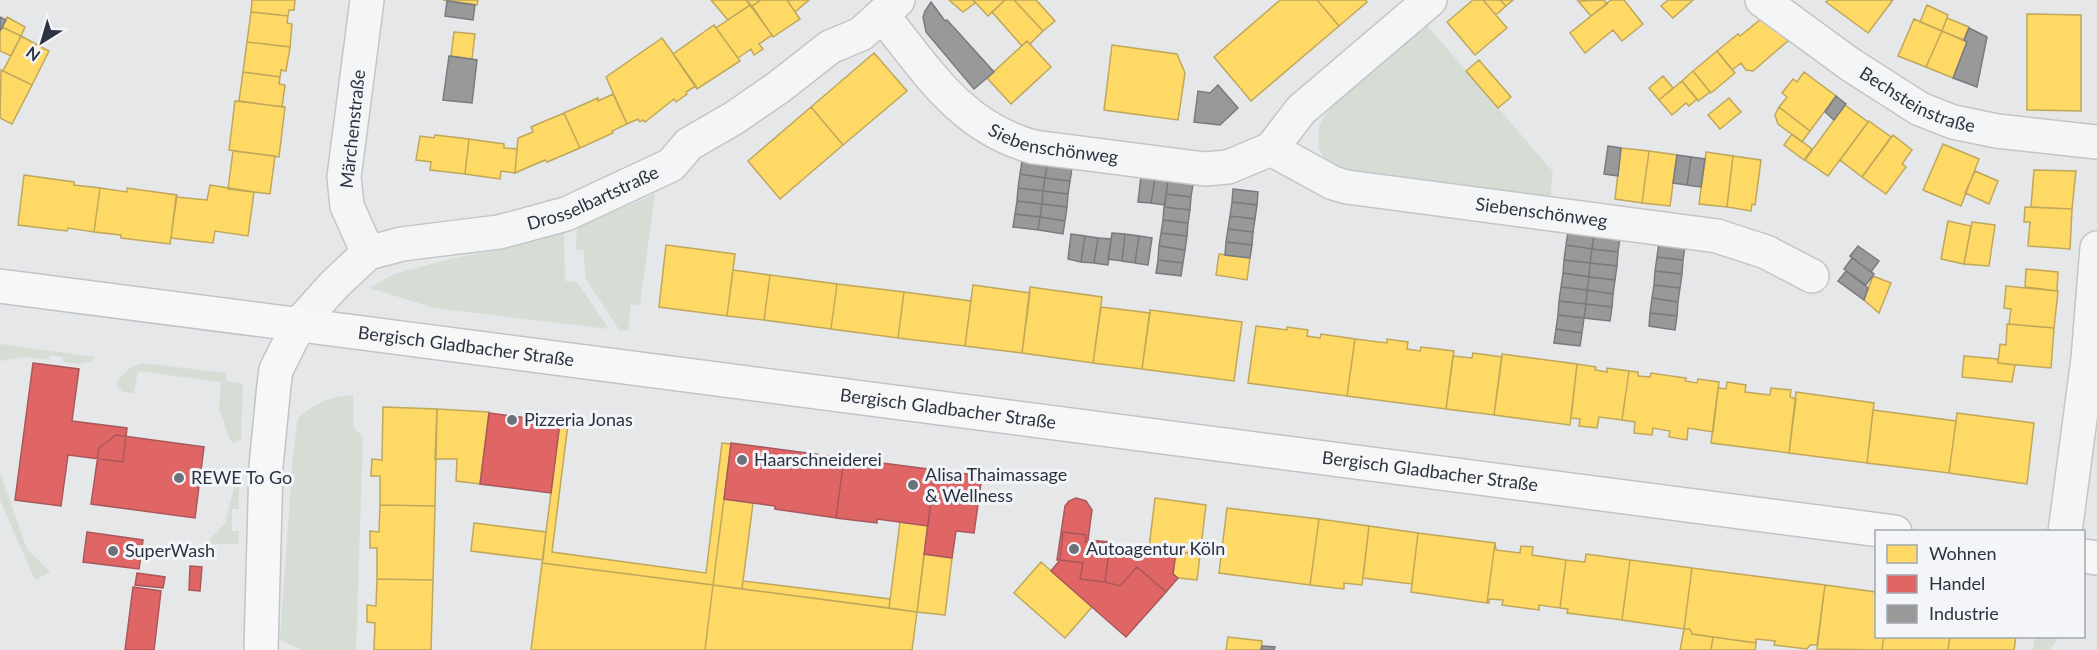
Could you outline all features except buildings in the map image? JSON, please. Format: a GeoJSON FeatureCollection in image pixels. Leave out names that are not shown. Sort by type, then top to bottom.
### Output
{"type":"FeatureCollection","features":[{"type":"Feature","properties":{"kind":"main road","name":"Bergisch Gladbacher Straße"},"geometry":{"type":"LineString","coordinates":[[0,286],[1887,530]]}},
{"type":"Feature","properties":{"kind":"main road"},"geometry":{"type":"LineString","coordinates":[[261,650],[266,466],[276,370],[299,324]]}},
{"type":"Feature","properties":{"kind":"street","name":"Märchenstraße"},"geometry":{"type":"LineString","coordinates":[[368,0],[344,177],[347,206],[368,253]]}},
{"type":"Feature","properties":{"kind":"street"},"geometry":{"type":"LineString","coordinates":[[1271,149],[1301,110],[1430,0]]}},
{"type":"Feature","properties":{"kind":"street","name":"Bechsteinstraße"},"geometry":{"type":"LineString","coordinates":[[1762,0],[1851,64],[1920,109],[1953,122],[1996,131],[2097,142]]}},
{"type":"Feature","properties":{"kind":"street","name":"Drosselbartstraße"},"geometry":{"type":"LineString","coordinates":[[299,324],[342,277],[368,253],[402,244],[499,232],[566,214],[671,165],[689,144],[734,118],[779,87],[830,47],[861,34],[890,8]]}},
{"type":"Feature","properties":{"kind":"street","name":"Siebenschönweg"},"geometry":{"type":"LineString","coordinates":[[890,8],[948,96],[989,130],[1013,141],[1034,147],[1206,169],[1228,166],[1271,149],[1333,183],[1347,187],[1717,236],[1766,252],[1812,276]]}},
{"type":"Feature","properties":{"kind":"street"},"geometry":{"type":"LineString","coordinates":[[2065,530],[2089,350],[2097,248]]}},
{"type":"Feature","properties":{"kind":"shaded area"},"geometry":{"type":"Polygon","coordinates":[[[1426,24],[1553,172],[1550,200],[1343,173],[1325,160],[1318,147],[1319,126],[1323,118],[1342,95],[1426,24]]]}},
{"type":"Feature","properties":{"kind":"shaded area"},"geometry":{"type":"Polygon","coordinates":[[[655,194],[640,305],[631,304],[628,331],[620,331],[585,278],[584,250],[576,250],[577,227],[655,194]]]}},
{"type":"Feature","properties":{"kind":"shaded area"},"geometry":{"type":"Polygon","coordinates":[[[564,231],[565,281],[577,282],[609,329],[434,308],[370,288],[392,275],[449,259],[521,245],[564,231]]]}},
{"type":"Feature","properties":{"kind":"shaded area"},"geometry":{"type":"Polygon","coordinates":[[[0,344],[96,357],[81,364],[63,362],[63,357],[50,355],[49,360],[25,357],[0,361],[0,344]]]}},
{"type":"Feature","properties":{"kind":"shaded area"},"geometry":{"type":"Polygon","coordinates":[[[142,363],[226,373],[226,381],[243,384],[241,440],[233,443],[230,440],[219,408],[221,382],[138,371],[134,393],[123,392],[117,386],[117,381],[130,368],[142,363]]]}},
{"type":"Feature","properties":{"kind":"shaded area"},"geometry":{"type":"Polygon","coordinates":[[[353,395],[353,427],[363,437],[356,650],[302,650],[280,640],[293,453],[298,418],[310,408],[324,401],[353,395]]]}},
{"type":"Feature","properties":{"kind":"shaded area"},"geometry":{"type":"Polygon","coordinates":[[[0,473],[27,549],[50,572],[35,580],[0,500],[0,473]]]}},
{"type":"Feature","properties":{"kind":"shaded area"},"geometry":{"type":"Polygon","coordinates":[[[235,484],[239,484],[239,509],[232,509],[232,531],[239,531],[239,544],[206,543],[225,524],[235,484]]]}},
{"type":"Feature","properties":{"kind":"shaded area"},"geometry":{"type":"Polygon","coordinates":[[[2035,638],[2058,638],[2049,650],[2033,650],[2035,638]]]}},
{"type":"Feature","properties":{"kind":"place","name":"Pizzeria Jonas"},"geometry":{"type":"Point","coordinates":[512,420]}},
{"type":"Feature","properties":{"kind":"place","name":"Haarschneiderei"},"geometry":{"type":"Point","coordinates":[742,460]}},
{"type":"Feature","properties":{"kind":"place","name":"REWE To Go"},"geometry":{"type":"Point","coordinates":[179,478]}},
{"type":"Feature","properties":{"kind":"place","name":"Alisa Thaimassage & Wellness"},"geometry":{"type":"Point","coordinates":[913,485]}},
{"type":"Feature","properties":{"kind":"place","name":"Autoagentur Köln"},"geometry":{"type":"Point","coordinates":[1074,549]}},
{"type":"Feature","properties":{"kind":"place","name":"SuperWash"},"geometry":{"type":"Point","coordinates":[113,551]}}]}
